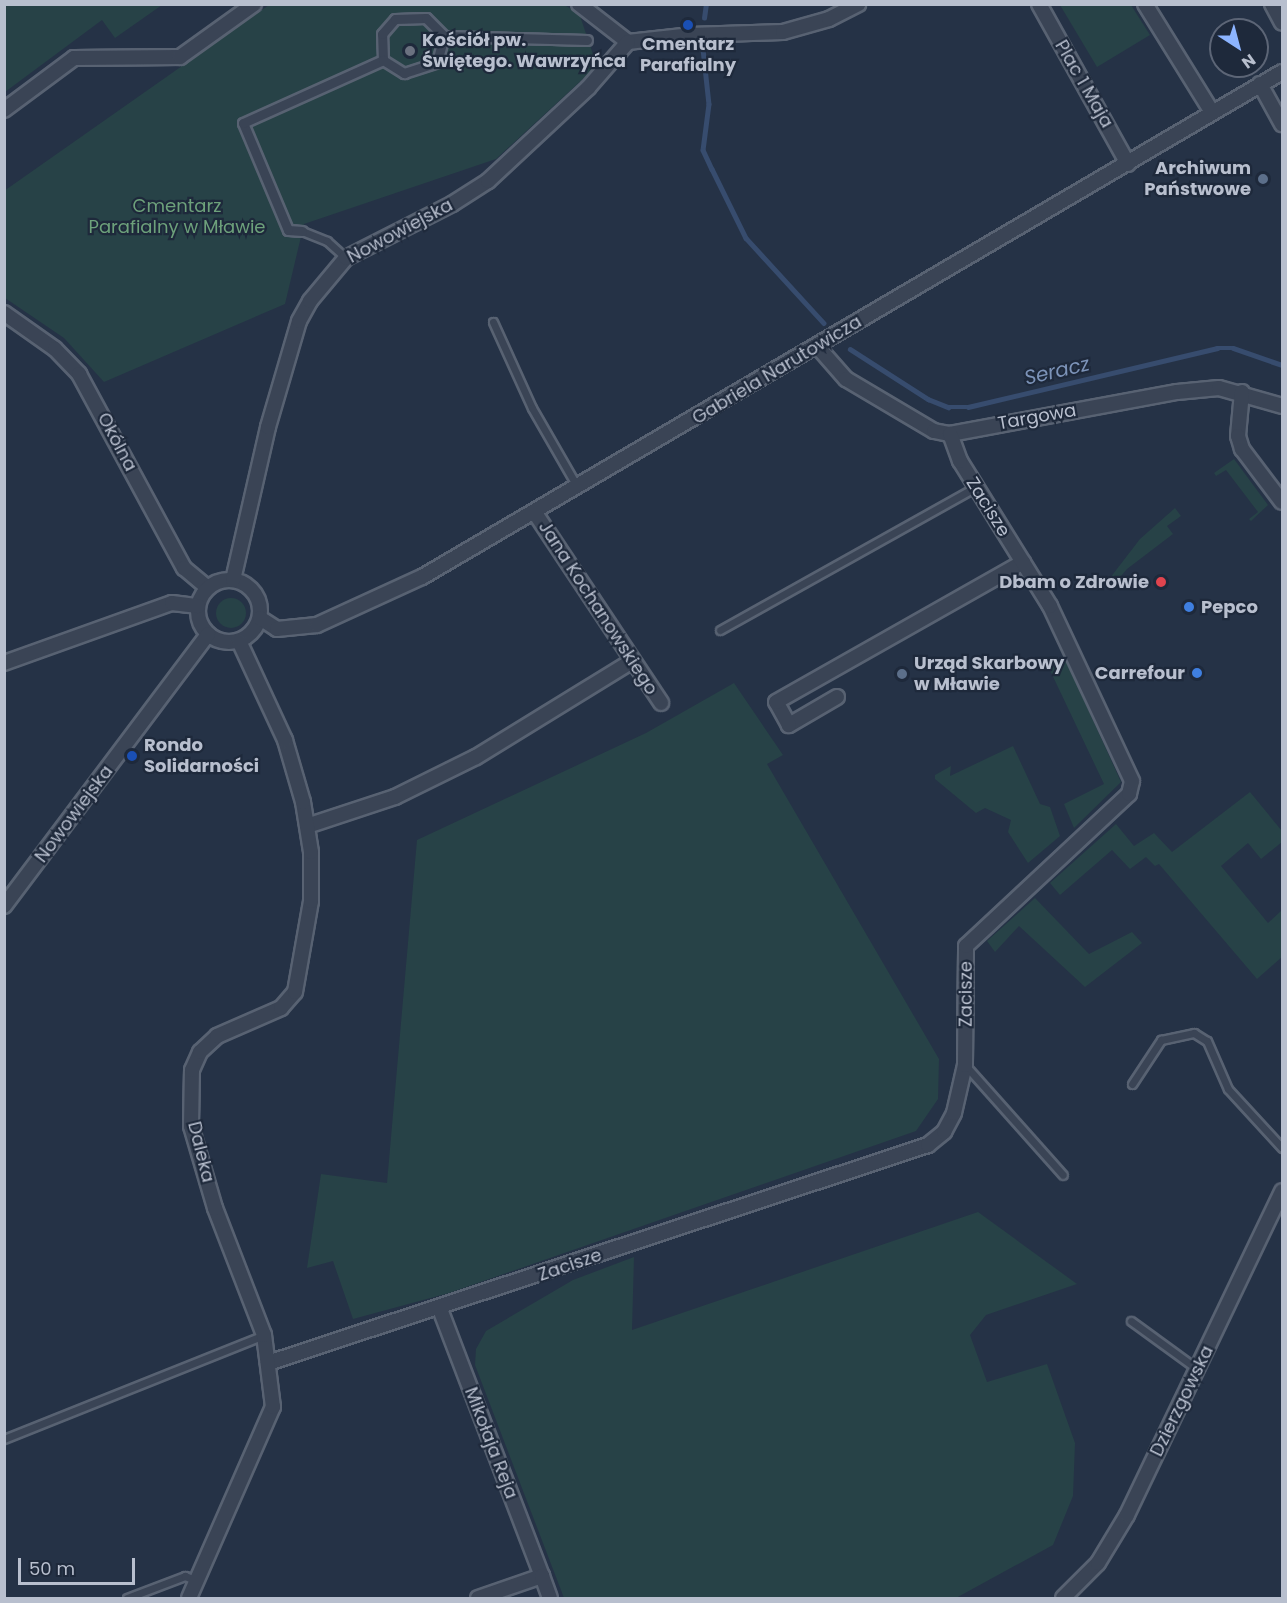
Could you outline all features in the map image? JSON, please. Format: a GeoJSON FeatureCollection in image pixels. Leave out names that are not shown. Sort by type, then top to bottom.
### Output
{"type":"FeatureCollection","features":[{"type":"Feature","properties":{"kind":"street"},"geometry":{"type":"LineString","coordinates":[[4,110],[74,58],[180,57],[254,4]]}},
{"type":"Feature","properties":{"kind":"street"},"geometry":{"type":"LineString","coordinates":[[579,4],[628,42],[690,35],[783,32],[829,19],[858,4]]}},
{"type":"Feature","properties":{"kind":"street","name":"Plac 1 Maja"},"geometry":{"type":"LineString","coordinates":[[1039,4],[1128,164]]}},
{"type":"Feature","properties":{"kind":"street"},"geometry":{"type":"LineString","coordinates":[[1145,4],[1212,112]]}},
{"type":"Feature","properties":{"kind":"street"},"geometry":{"type":"LineString","coordinates":[[1272,4],[1282,23]]}},
{"type":"Feature","properties":{"kind":"street"},"geometry":{"type":"LineString","coordinates":[[383,60],[382,34],[395,19],[426,18],[444,36],[587,40]]}},
{"type":"Feature","properties":{"kind":"street"},"geometry":{"type":"LineString","coordinates":[[383,60],[404,73],[437,62],[444,36]]}},
{"type":"Feature","properties":{"kind":"street","name":"Nowowiejska"},"geometry":{"type":"LineString","coordinates":[[233,580],[268,427],[299,321],[310,301],[346,258],[452,204],[488,181],[588,88],[628,42]]}},
{"type":"Feature","properties":{"kind":"street"},"geometry":{"type":"LineString","coordinates":[[302,231],[288,230],[243,123],[383,60]]}},
{"type":"Feature","properties":{"kind":"street","name":"Gabriela Narutowicza"},"geometry":{"type":"LineString","coordinates":[[260,618],[277,628],[317,625],[422,577],[578,489],[1282,72]]}},
{"type":"Feature","properties":{"kind":"street"},"geometry":{"type":"LineString","coordinates":[[1260,84],[1282,124]]}},
{"type":"Feature","properties":{"kind":"street","name":"Okólna"},"geometry":{"type":"LineString","coordinates":[[4,313],[55,349],[78,374],[184,568],[208,588]]}},
{"type":"Feature","properties":{"kind":"street"},"geometry":{"type":"LineString","coordinates":[[817,346],[846,379],[934,431],[950,434]]}},
{"type":"Feature","properties":{"kind":"street","name":"Targowa"},"geometry":{"type":"LineString","coordinates":[[950,434],[1177,392],[1219,388],[1242,392],[1282,406]]}},
{"type":"Feature","properties":{"kind":"street"},"geometry":{"type":"LineString","coordinates":[[1242,392],[1238,416],[1242,449],[1282,502]]}},
{"type":"Feature","properties":{"kind":"street","name":"Zacisze"},"geometry":{"type":"LineString","coordinates":[[268,1363],[440,1309],[928,1145],[944,1132],[954,1113],[965,1065],[966,946],[1129,795],[1132,781],[1069,642],[976,487],[950,434]]}},
{"type":"Feature","properties":{"kind":"street","name":"Jana Kochanowskiego"},"geometry":{"type":"LineString","coordinates":[[535,513],[661,704]]}},
{"type":"Feature","properties":{"kind":"street"},"geometry":{"type":"LineString","coordinates":[[837,697],[789,725],[776,702],[1023,562]]}},
{"type":"Feature","properties":{"kind":"street"},"geometry":{"type":"LineString","coordinates":[[233,580],[255,593],[260,618],[249,635],[239,641],[219,641],[208,634],[198,617],[198,606],[208,588],[233,580]]}},
{"type":"Feature","properties":{"kind":"street"},"geometry":{"type":"LineString","coordinates":[[4,663],[172,603],[198,606]]}},
{"type":"Feature","properties":{"kind":"street","name":"Nowowiejska"},"geometry":{"type":"LineString","coordinates":[[4,906],[208,634]]}},
{"type":"Feature","properties":{"kind":"street","name":"Daleka"},"geometry":{"type":"LineString","coordinates":[[189,1599],[273,1407],[264,1335],[215,1208],[191,1126],[192,1070],[200,1052],[217,1036],[280,1008],[295,992],[311,901],[307,826],[285,740],[239,641]]}},
{"type":"Feature","properties":{"kind":"street"},"geometry":{"type":"LineString","coordinates":[[307,826],[395,796],[476,758],[632,660]]}},
{"type":"Feature","properties":{"kind":"street","name":"Dzierzgowska"},"geometry":{"type":"LineString","coordinates":[[1063,1599],[1098,1563],[1127,1515],[1282,1191]]}},
{"type":"Feature","properties":{"kind":"street","name":"Mikołaja Reja"},"geometry":{"type":"LineString","coordinates":[[440,1309],[550,1599]]}},
{"type":"Feature","properties":{"kind":"street"},"geometry":{"type":"LineString","coordinates":[[478,1599],[542,1576]]}},
{"type":"Feature","properties":{"kind":"lane"},"geometry":{"type":"LineString","coordinates":[[302,231],[327,241],[346,258]]}},
{"type":"Feature","properties":{"kind":"lane"},"geometry":{"type":"LineString","coordinates":[[494,322],[532,408],[578,489]]}},
{"type":"Feature","properties":{"kind":"lane"},"geometry":{"type":"LineString","coordinates":[[720,630],[976,487]]}},
{"type":"Feature","properties":{"kind":"lane"},"geometry":{"type":"LineString","coordinates":[[1132,1084],[1161,1040],[1194,1033],[1207,1041],[1228,1089],[1282,1148]]}},
{"type":"Feature","properties":{"kind":"lane"},"geometry":{"type":"LineString","coordinates":[[965,1065],[1063,1175]]}},
{"type":"Feature","properties":{"kind":"lane"},"geometry":{"type":"LineString","coordinates":[[1131,1321],[1197,1369]]}},
{"type":"Feature","properties":{"kind":"lane"},"geometry":{"type":"LineString","coordinates":[[4,1439],[264,1335]]}},
{"type":"Feature","properties":{"kind":"lane"},"geometry":{"type":"LineString","coordinates":[[128,1599],[184,1576],[197,1581]]}},
{"type":"Feature","properties":{"kind":"green space"},"geometry":{"type":"Polygon","coordinates":[[[5,4],[162,5],[115,38],[102,20],[5,92],[5,4]]]}},
{"type":"Feature","properties":{"kind":"green space","name":"Cmentarz Parafialny w Mławie"},"geometry":{"type":"Polygon","coordinates":[[[269,5],[564,5],[579,13],[597,66],[496,159],[304,224],[285,304],[104,382],[64,338],[5,298],[4,191],[269,5]]]}},
{"type":"Feature","properties":{"kind":"green space"},"geometry":{"type":"Polygon","coordinates":[[[1060,5],[1131,5],[1150,35],[1097,67],[1060,5]]]}},
{"type":"Feature","properties":{"kind":"green space"},"geometry":{"type":"Polygon","coordinates":[[[1234,459],[1268,505],[1251,521],[1249,519],[1258,512],[1226,470],[1216,476],[1214,473],[1234,459]]]}},
{"type":"Feature","properties":{"kind":"green space"},"geometry":{"type":"Polygon","coordinates":[[[1175,508],[1181,516],[1167,526],[1173,534],[1127,569],[1116,582],[1110,578],[1140,539],[1175,508]]]}},
{"type":"Feature","properties":{"kind":"green space"},"geometry":{"type":"Polygon","coordinates":[[[231,598],[237,599],[245,607],[245,619],[237,627],[231,628],[225,627],[217,619],[216,613],[217,607],[225,599],[231,598]]]}},
{"type":"Feature","properties":{"kind":"green space"},"geometry":{"type":"Polygon","coordinates":[[[1064,656],[1121,782],[1074,828],[1064,804],[1104,784],[1047,664],[1064,656]]]}},
{"type":"Feature","properties":{"kind":"green space"},"geometry":{"type":"Polygon","coordinates":[[[734,683],[783,755],[767,764],[939,1059],[938,1099],[916,1131],[449,1293],[353,1319],[333,1261],[307,1268],[321,1174],[387,1183],[417,840],[646,733],[734,683]]]}},
{"type":"Feature","properties":{"kind":"green space"},"geometry":{"type":"Polygon","coordinates":[[[1013,746],[1040,804],[1050,807],[1060,836],[1028,863],[1008,832],[1011,820],[985,808],[976,813],[935,779],[935,775],[951,766],[950,776],[1013,746]]]}},
{"type":"Feature","properties":{"kind":"green space"},"geometry":{"type":"Polygon","coordinates":[[[1250,792],[1282,831],[1282,842],[1261,859],[1248,843],[1221,866],[1268,923],[1282,910],[1282,957],[1257,979],[1159,864],[1155,866],[1146,857],[1130,869],[1112,850],[1060,895],[1050,883],[1116,824],[1134,846],[1154,833],[1172,852],[1250,792]]]}},
{"type":"Feature","properties":{"kind":"green space"},"geometry":{"type":"Polygon","coordinates":[[[1035,898],[1089,954],[1132,932],[1142,943],[1085,987],[1019,926],[995,952],[987,941],[1035,898]]]}},
{"type":"Feature","properties":{"kind":"green space"},"geometry":{"type":"Polygon","coordinates":[[[978,1212],[1077,1284],[986,1315],[970,1335],[987,1382],[1047,1364],[1075,1443],[1073,1496],[1053,1545],[956,1598],[564,1598],[475,1365],[476,1349],[486,1331],[573,1280],[634,1257],[632,1330],[978,1212]]]}},
{"type":"Feature","properties":{"kind":"waterway","name":"Seracz"},"geometry":{"type":"LineString","coordinates":[[704,18],[706,4]]}},
{"type":"Feature","properties":{"kind":"waterway","name":"Seracz"},"geometry":{"type":"LineString","coordinates":[[703,49],[709,104],[703,150],[746,238],[824,323]]}},
{"type":"Feature","properties":{"kind":"waterway","name":"Seracz"},"geometry":{"type":"LineString","coordinates":[[850,349],[928,399],[948,407],[968,407],[1217,348],[1233,348],[1282,365]]}},
{"type":"Feature","properties":{"kind":"place","name":"Cmentarz Parafialny"},"geometry":{"type":"Point","coordinates":[688,25]}},
{"type":"Feature","properties":{"kind":"place","name":"Kościół pw. Świętego. Wawrzyńca"},"geometry":{"type":"Point","coordinates":[410,51]}},
{"type":"Feature","properties":{"kind":"place","name":"Archiwum Państwowe"},"geometry":{"type":"Point","coordinates":[1263,179]}},
{"type":"Feature","properties":{"kind":"place","name":"Dbam o Zdrowie"},"geometry":{"type":"Point","coordinates":[1161,582]}},
{"type":"Feature","properties":{"kind":"place","name":"Pepco"},"geometry":{"type":"Point","coordinates":[1189,607]}},
{"type":"Feature","properties":{"kind":"place","name":"Carrefour"},"geometry":{"type":"Point","coordinates":[1197,673]}},
{"type":"Feature","properties":{"kind":"place","name":"Urząd Skarbowy w Mławie"},"geometry":{"type":"Point","coordinates":[902,674]}},
{"type":"Feature","properties":{"kind":"place","name":"Rondo Solidarności"},"geometry":{"type":"Point","coordinates":[132,756]}}]}
